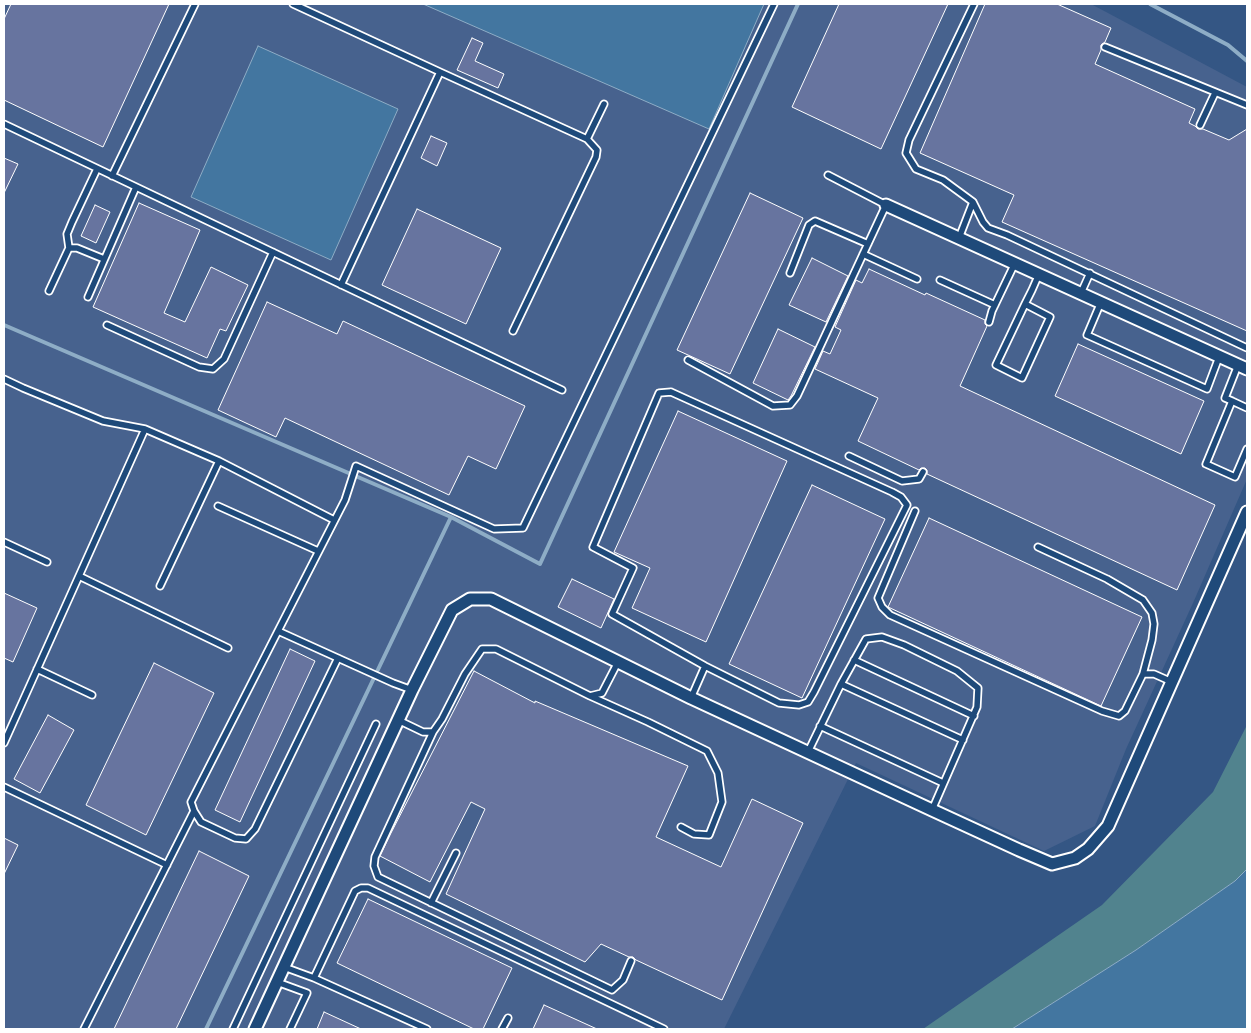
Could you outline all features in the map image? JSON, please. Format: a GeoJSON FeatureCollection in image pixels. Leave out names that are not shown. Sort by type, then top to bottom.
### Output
{"type":"FeatureCollection","features":[{"type":"Feature","properties":{"kind":"street"},"geometry":{"type":"LineString","coordinates":[[886,205],[1243,367]]}},
{"type":"Feature","properties":{"kind":"street"},"geometry":{"type":"LineString","coordinates":[[255,1029],[412,690],[452,610],[470,598],[491,599],[691,698],[1052,864],[1075,858],[1088,849],[1108,826],[1247,512]]}},
{"type":"Feature","properties":{"kind":"lane"},"geometry":{"type":"LineString","coordinates":[[112,176],[195,4]]}},
{"type":"Feature","properties":{"kind":"lane"},"geometry":{"type":"LineString","coordinates":[[293,4],[587,139],[597,150],[596,157],[513,331]]}},
{"type":"Feature","properties":{"kind":"lane"},"geometry":{"type":"LineString","coordinates":[[338,658],[255,829],[246,839],[235,838],[201,822],[191,802],[345,500],[356,466],[494,529],[523,528],[774,4]]}},
{"type":"Feature","properties":{"kind":"lane"},"geometry":{"type":"LineString","coordinates":[[974,4],[909,140],[906,153],[916,169],[942,180],[973,202],[988,228],[1090,273],[1247,348]]}},
{"type":"Feature","properties":{"kind":"lane"},"geometry":{"type":"LineString","coordinates":[[1105,48],[1247,105]]}},
{"type":"Feature","properties":{"kind":"lane"},"geometry":{"type":"LineString","coordinates":[[341,285],[440,72]]}},
{"type":"Feature","properties":{"kind":"lane"},"geometry":{"type":"LineString","coordinates":[[1200,125],[1215,92]]}},
{"type":"Feature","properties":{"kind":"lane"},"geometry":{"type":"LineString","coordinates":[[587,139],[604,104]]}},
{"type":"Feature","properties":{"kind":"lane"},"geometry":{"type":"LineString","coordinates":[[4,124],[562,390]]}},
{"type":"Feature","properties":{"kind":"lane"},"geometry":{"type":"LineString","coordinates":[[49,291],[69,248],[68,234],[72,222],[97,169]]}},
{"type":"Feature","properties":{"kind":"lane"},"geometry":{"type":"LineString","coordinates":[[688,360],[773,406],[790,404],[797,396],[886,205],[828,175]]}},
{"type":"Feature","properties":{"kind":"lane"},"geometry":{"type":"LineString","coordinates":[[88,297],[136,187]]}},
{"type":"Feature","properties":{"kind":"lane"},"geometry":{"type":"LineString","coordinates":[[959,238],[973,202]]}},
{"type":"Feature","properties":{"kind":"lane"},"geometry":{"type":"LineString","coordinates":[[790,273],[809,225],[816,221],[868,244]]}},
{"type":"Feature","properties":{"kind":"lane"},"geometry":{"type":"LineString","coordinates":[[69,248],[76,248],[104,259]]}},
{"type":"Feature","properties":{"kind":"lane"},"geometry":{"type":"LineString","coordinates":[[107,325],[199,367],[213,369],[224,359],[273,252]]}},
{"type":"Feature","properties":{"kind":"lane"},"geometry":{"type":"LineString","coordinates":[[863,254],[917,279]]}},
{"type":"Feature","properties":{"kind":"lane"},"geometry":{"type":"LineString","coordinates":[[989,322],[1015,264]]}},
{"type":"Feature","properties":{"kind":"lane"},"geometry":{"type":"LineString","coordinates":[[1081,294],[1090,273]]}},
{"type":"Feature","properties":{"kind":"lane"},"geometry":{"type":"LineString","coordinates":[[1025,304],[1050,318],[1022,378],[996,365],[1039,274]]}},
{"type":"Feature","properties":{"kind":"lane"},"geometry":{"type":"LineString","coordinates":[[940,280],[995,305]]}},
{"type":"Feature","properties":{"kind":"lane"},"geometry":{"type":"LineString","coordinates":[[1101,302],[1087,335],[1207,389],[1219,356]]}},
{"type":"Feature","properties":{"kind":"lane"},"geometry":{"type":"LineString","coordinates":[[1243,367],[1225,398],[1247,408]]}},
{"type":"Feature","properties":{"kind":"lane"},"geometry":{"type":"LineString","coordinates":[[4,379],[103,421],[145,429],[219,461],[334,520]]}},
{"type":"Feature","properties":{"kind":"lane"},"geometry":{"type":"LineString","coordinates":[[671,392],[682,396],[892,492],[901,497],[907,505],[808,702],[799,705],[779,703],[705,666],[612,614],[633,568],[592,547],[659,393],[671,392]]}},
{"type":"Feature","properties":{"kind":"lane"},"geometry":{"type":"LineString","coordinates":[[1232,401],[1206,464],[1235,477],[1247,449]]}},
{"type":"Feature","properties":{"kind":"lane"},"geometry":{"type":"LineString","coordinates":[[4,743],[145,429]]}},
{"type":"Feature","properties":{"kind":"lane"},"geometry":{"type":"LineString","coordinates":[[849,456],[902,481],[919,479],[922,472]]}},
{"type":"Feature","properties":{"kind":"lane"},"geometry":{"type":"LineString","coordinates":[[160,586],[219,461]]}},
{"type":"Feature","properties":{"kind":"lane"},"geometry":{"type":"LineString","coordinates":[[218,506],[318,551]]}},
{"type":"Feature","properties":{"kind":"lane"},"geometry":{"type":"LineString","coordinates":[[915,511],[878,598],[882,607],[890,615],[1102,711],[1119,716],[1125,711],[1143,674],[1154,624],[1152,613],[1143,600],[1108,579],[1038,547]]}},
{"type":"Feature","properties":{"kind":"lane"},"geometry":{"type":"LineString","coordinates":[[4,542],[47,562]]}},
{"type":"Feature","properties":{"kind":"lane"},"geometry":{"type":"LineString","coordinates":[[79,576],[228,648]]}},
{"type":"Feature","properties":{"kind":"lane"},"geometry":{"type":"LineString","coordinates":[[278,631],[412,690]]}},
{"type":"Feature","properties":{"kind":"lane"},"geometry":{"type":"LineString","coordinates":[[808,752],[841,684],[866,640],[882,637],[904,645],[957,671],[978,688],[978,708],[932,810]]}},
{"type":"Feature","properties":{"kind":"lane"},"geometry":{"type":"LineString","coordinates":[[631,960],[623,980],[612,990],[378,877],[374,866],[375,857],[432,732],[442,719],[465,674],[482,649],[496,649],[707,751],[718,773],[722,802],[709,835],[694,834],[681,827]]}},
{"type":"Feature","properties":{"kind":"lane"},"geometry":{"type":"LineString","coordinates":[[854,660],[974,716]]}},
{"type":"Feature","properties":{"kind":"lane"},"geometry":{"type":"LineString","coordinates":[[590,696],[602,693],[618,662]]}},
{"type":"Feature","properties":{"kind":"lane"},"geometry":{"type":"LineString","coordinates":[[691,698],[705,666]]}},
{"type":"Feature","properties":{"kind":"lane"},"geometry":{"type":"LineString","coordinates":[[37,669],[92,695]]}},
{"type":"Feature","properties":{"kind":"lane"},"geometry":{"type":"LineString","coordinates":[[1143,674],[1154,674],[1172,682]]}},
{"type":"Feature","properties":{"kind":"lane"},"geometry":{"type":"LineString","coordinates":[[841,684],[963,740]]}},
{"type":"Feature","properties":{"kind":"lane"},"geometry":{"type":"LineString","coordinates":[[398,720],[422,732],[432,732]]}},
{"type":"Feature","properties":{"kind":"lane"},"geometry":{"type":"LineString","coordinates":[[233,1029],[376,724]]}},
{"type":"Feature","properties":{"kind":"lane"},"geometry":{"type":"LineString","coordinates":[[820,726],[944,783]]}},
{"type":"Feature","properties":{"kind":"lane"},"geometry":{"type":"LineString","coordinates":[[4,787],[167,865]]}},
{"type":"Feature","properties":{"kind":"lane"},"geometry":{"type":"LineString","coordinates":[[84,1029],[194,811]]}},
{"type":"Feature","properties":{"kind":"lane"},"geometry":{"type":"LineString","coordinates":[[432,903],[456,853]]}},
{"type":"Feature","properties":{"kind":"lane"},"geometry":{"type":"LineString","coordinates":[[314,978],[355,891],[361,888],[368,888],[664,1029]]}},
{"type":"Feature","properties":{"kind":"lane"},"geometry":{"type":"LineString","coordinates":[[284,967],[314,978],[426,1029]]}},
{"type":"Feature","properties":{"kind":"lane"},"geometry":{"type":"LineString","coordinates":[[277,982],[307,993],[290,1029]]}},
{"type":"Feature","properties":{"kind":"lane"},"geometry":{"type":"LineString","coordinates":[[502,1029],[508,1018]]}},
{"type":"Feature","properties":{"kind":"shaded area"},"geometry":{"type":"Polygon","coordinates":[[[4,4],[1091,4],[1247,87],[1247,479],[1126,749],[1095,826],[1044,851],[856,763],[724,1029],[4,1029],[4,4]]]}},
{"type":"Feature","properties":{"kind":"shaded area"},"geometry":{"type":"Polygon","coordinates":[[[423,4],[764,4],[709,129],[423,4]]]}},
{"type":"Feature","properties":{"kind":"shaded area"},"geometry":{"type":"Polygon","coordinates":[[[258,46],[398,109],[331,260],[191,197],[258,46]]]}},
{"type":"Feature","properties":{"kind":"shaded area"},"geometry":{"type":"Polygon","coordinates":[[[1247,869],[1247,1029],[1012,1029],[1136,950],[1235,881],[1247,869]]]}},
{"type":"Feature","properties":{"kind":"green space"},"geometry":{"type":"Polygon","coordinates":[[[1247,725],[1247,869],[1235,881],[1136,950],[1012,1029],[923,1029],[1102,905],[1213,792],[1247,725]]]}},
{"type":"Feature","properties":{"kind":"building"},"geometry":{"type":"Polygon","coordinates":[[[11,4],[169,4],[103,147],[4,100],[4,19],[11,4]]]}},
{"type":"Feature","properties":{"kind":"building"},"geometry":{"type":"Polygon","coordinates":[[[839,4],[948,4],[881,149],[792,107],[839,4]]]}},
{"type":"Feature","properties":{"kind":"building"},"geometry":{"type":"Polygon","coordinates":[[[985,4],[1057,4],[1111,28],[1105,42],[1101,45],[1101,50],[1095,64],[1195,109],[1189,123],[1198,129],[1203,129],[1229,140],[1247,129],[1247,331],[1002,222],[1014,195],[920,153],[985,4]]]}},
{"type":"Feature","properties":{"kind":"building"},"geometry":{"type":"Polygon","coordinates":[[[472,38],[483,43],[475,61],[504,74],[498,88],[457,70],[472,38]]]}},
{"type":"Feature","properties":{"kind":"building"},"geometry":{"type":"Polygon","coordinates":[[[431,136],[447,143],[437,166],[421,158],[431,136]]]}},
{"type":"Feature","properties":{"kind":"building"},"geometry":{"type":"Polygon","coordinates":[[[4,158],[18,164],[4,193],[4,158]]]}},
{"type":"Feature","properties":{"kind":"building"},"geometry":{"type":"Polygon","coordinates":[[[750,193],[803,218],[730,374],[677,350],[750,193]]]}},
{"type":"Feature","properties":{"kind":"building"},"geometry":{"type":"Polygon","coordinates":[[[139,203],[200,230],[164,313],[185,322],[211,267],[248,285],[226,331],[220,329],[207,358],[93,307],[139,203]]]}},
{"type":"Feature","properties":{"kind":"building"},"geometry":{"type":"Polygon","coordinates":[[[95,205],[110,212],[96,243],[81,236],[95,205]]]}},
{"type":"Feature","properties":{"kind":"building"},"geometry":{"type":"Polygon","coordinates":[[[417,209],[501,248],[466,324],[382,285],[417,209]]]}},
{"type":"Feature","properties":{"kind":"building"},"geometry":{"type":"Polygon","coordinates":[[[812,258],[848,276],[826,322],[789,305],[812,258]]]}},
{"type":"Feature","properties":{"kind":"building"},"geometry":{"type":"Polygon","coordinates":[[[869,269],[985,320],[987,326],[960,386],[1215,505],[1177,590],[927,474],[925,468],[919,470],[858,441],[878,398],[815,369],[823,351],[830,354],[841,330],[835,327],[856,280],[862,283],[869,269]]]}},
{"type":"Feature","properties":{"kind":"building"},"geometry":{"type":"Polygon","coordinates":[[[267,302],[337,334],[343,321],[525,406],[496,469],[468,456],[449,495],[285,418],[276,437],[218,410],[267,302]]]}},
{"type":"Feature","properties":{"kind":"building"},"geometry":{"type":"Polygon","coordinates":[[[778,329],[815,347],[788,400],[753,383],[778,329]]]}},
{"type":"Feature","properties":{"kind":"building"},"geometry":{"type":"Polygon","coordinates":[[[1078,344],[1204,401],[1181,454],[1055,396],[1078,344]]]}},
{"type":"Feature","properties":{"kind":"building"},"geometry":{"type":"Polygon","coordinates":[[[678,411],[787,461],[706,642],[632,608],[650,568],[614,552],[678,411]]]}},
{"type":"Feature","properties":{"kind":"building"},"geometry":{"type":"Polygon","coordinates":[[[812,485],[885,519],[802,698],[729,664],[812,485]]]}},
{"type":"Feature","properties":{"kind":"building"},"geometry":{"type":"Polygon","coordinates":[[[929,518],[1142,617],[1101,706],[888,607],[929,518]]]}},
{"type":"Feature","properties":{"kind":"building"},"geometry":{"type":"Polygon","coordinates":[[[572,579],[614,599],[601,628],[558,607],[572,579]]]}},
{"type":"Feature","properties":{"kind":"building"},"geometry":{"type":"Polygon","coordinates":[[[4,593],[37,608],[13,662],[4,658],[4,593]]]}},
{"type":"Feature","properties":{"kind":"building"},"geometry":{"type":"Polygon","coordinates":[[[290,649],[315,661],[240,822],[215,810],[290,649]]]}},
{"type":"Feature","properties":{"kind":"building"},"geometry":{"type":"Polygon","coordinates":[[[154,663],[214,693],[146,835],[86,805],[154,663]]]}},
{"type":"Feature","properties":{"kind":"building"},"geometry":{"type":"Polygon","coordinates":[[[474,671],[535,703],[535,701],[688,766],[656,837],[721,867],[752,799],[803,823],[722,1000],[633,957],[629,957],[601,944],[585,962],[446,894],[485,809],[471,802],[430,882],[380,856],[474,671]]]}},
{"type":"Feature","properties":{"kind":"building"},"geometry":{"type":"Polygon","coordinates":[[[48,715],[74,730],[40,793],[14,779],[48,715]]]}},
{"type":"Feature","properties":{"kind":"building"},"geometry":{"type":"Polygon","coordinates":[[[4,838],[18,845],[4,874],[4,838]]]}},
{"type":"Feature","properties":{"kind":"building"},"geometry":{"type":"Polygon","coordinates":[[[199,851],[249,876],[176,1029],[114,1029],[199,851]]]}},
{"type":"Feature","properties":{"kind":"building"},"geometry":{"type":"Polygon","coordinates":[[[368,899],[512,968],[483,1029],[474,1029],[337,963],[368,899]]]}},
{"type":"Feature","properties":{"kind":"building"},"geometry":{"type":"Polygon","coordinates":[[[544,1005],[597,1029],[533,1029],[544,1005]]]}},
{"type":"Feature","properties":{"kind":"building"},"geometry":{"type":"Polygon","coordinates":[[[324,1012],[361,1029],[317,1029],[324,1012]]]}},
{"type":"Feature","properties":{"kind":"waterway"},"geometry":{"type":"LineString","coordinates":[[206,1029],[451,517],[540,564],[798,4]]}},
{"type":"Feature","properties":{"kind":"waterway"},"geometry":{"type":"LineString","coordinates":[[1150,4],[1228,45],[1247,61]]}},
{"type":"Feature","properties":{"kind":"waterway"},"geometry":{"type":"LineString","coordinates":[[4,325],[451,517]]}}]}
